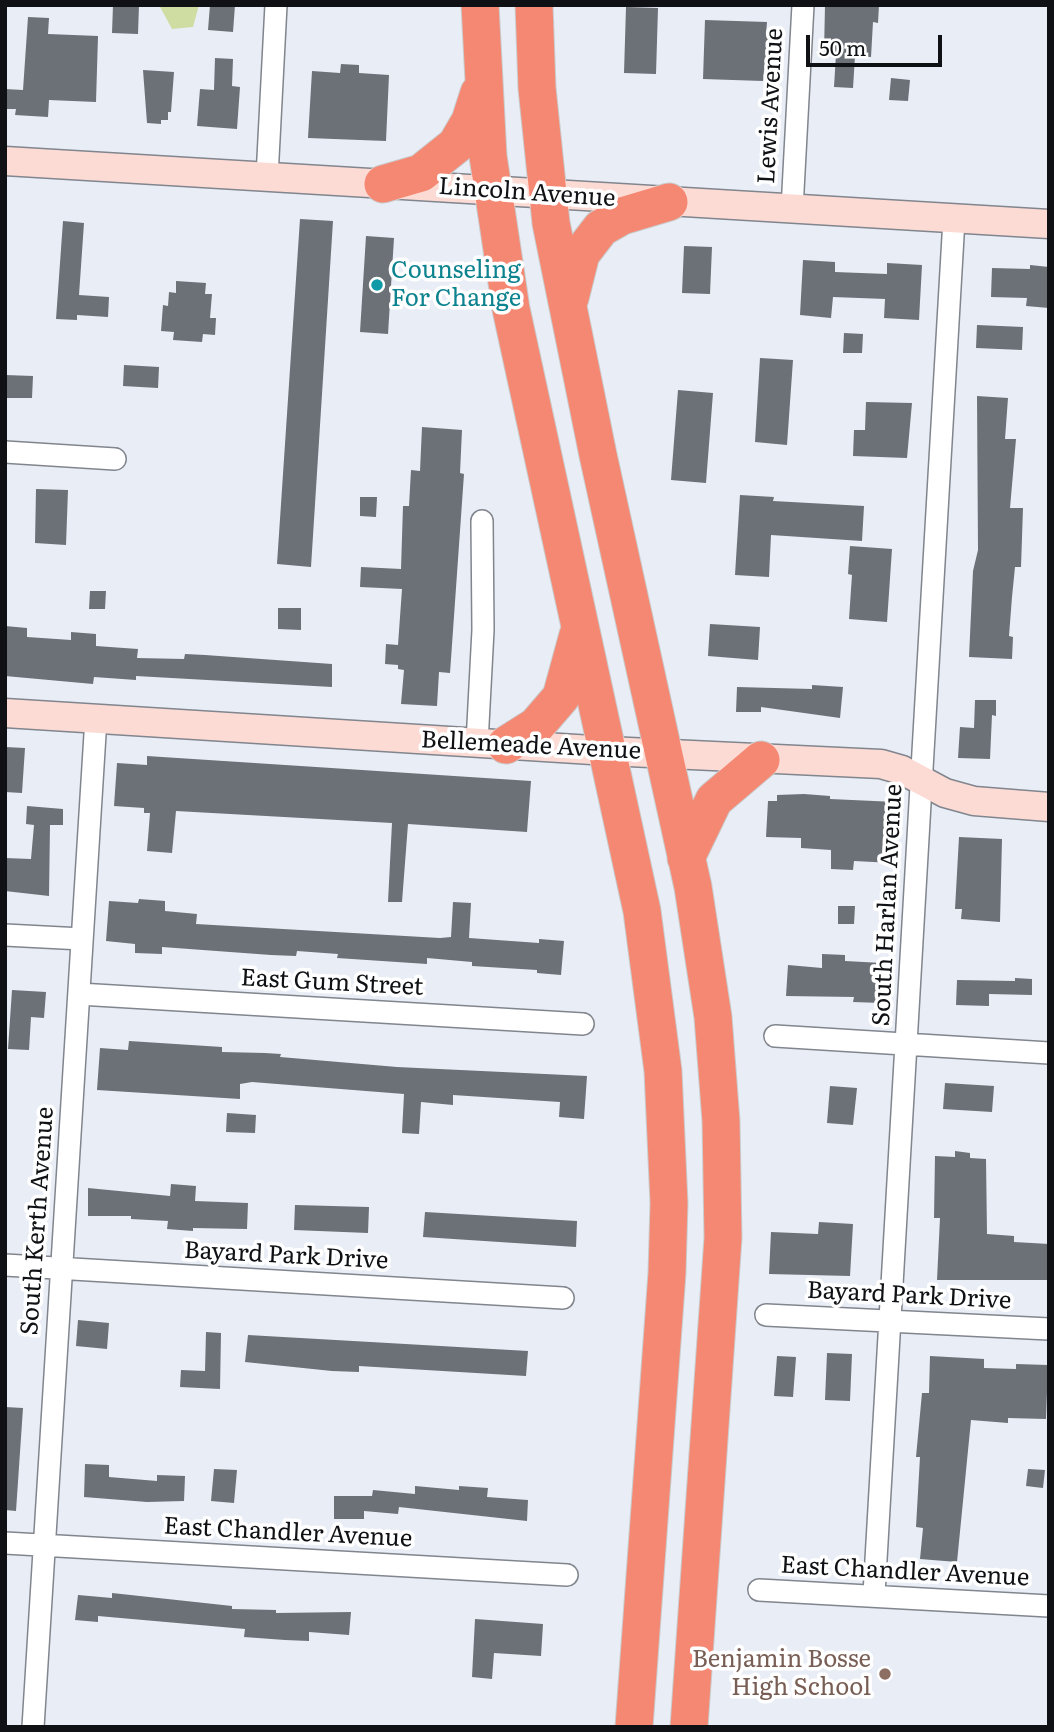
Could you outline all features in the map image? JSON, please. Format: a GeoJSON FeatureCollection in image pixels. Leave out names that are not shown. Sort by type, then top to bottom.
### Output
{"type":"FeatureCollection","features":[{"type":"Feature","properties":{"kind":"highway"},"geometry":{"type":"LineString","coordinates":[[480,5],[482,82],[492,190],[511,310],[650,956],[667,1133],[667,1273],[634,1727]]}},
{"type":"Feature","properties":{"kind":"highway"},"geometry":{"type":"LineString","coordinates":[[534,5],[537,89],[547,194],[568,313],[686,858],[713,1017],[723,1189],[722,1251],[689,1727]]}},
{"type":"Feature","properties":{"kind":"highway"},"geometry":{"type":"LineString","coordinates":[[383,184],[421,173],[456,145],[470,121],[482,82]]}},
{"type":"Feature","properties":{"kind":"highway"},"geometry":{"type":"LineString","coordinates":[[568,313],[575,267],[580,254],[601,229],[643,208],[669,202]]}},
{"type":"Feature","properties":{"kind":"highway"},"geometry":{"type":"LineString","coordinates":[[491,744],[537,726],[561,697],[567,684],[580,624]]}},
{"type":"Feature","properties":{"kind":"highway"},"geometry":{"type":"LineString","coordinates":[[686,858],[714,800],[761,760]]}},
{"type":"Feature","properties":{"kind":"highway"},"geometry":{"type":"LineString","coordinates":[[643,1612],[651,1594],[661,1588],[673,1587],[691,1595],[697,1615]]}},
{"type":"Feature","properties":{"kind":"street"},"geometry":{"type":"LineString","coordinates":[[267,177],[276,5]]}},
{"type":"Feature","properties":{"kind":"street","name":"Lewis Avenue"},"geometry":{"type":"LineString","coordinates":[[792,209],[803,5]]}},
{"type":"Feature","properties":{"kind":"street","name":"Lincoln Avenue"},"geometry":{"type":"LineString","coordinates":[[5,161],[1049,224]]}},
{"type":"Feature","properties":{"kind":"street","name":"South Harlan Avenue"},"geometry":{"type":"LineString","coordinates":[[874,1594],[954,219]]}},
{"type":"Feature","properties":{"kind":"street"},"geometry":{"type":"LineString","coordinates":[[5,452],[115,459]]}},
{"type":"Feature","properties":{"kind":"street"},"geometry":{"type":"LineString","coordinates":[[482,521],[483,630],[491,744]]}},
{"type":"Feature","properties":{"kind":"street","name":"Bellemeade Avenue"},"geometry":{"type":"LineString","coordinates":[[5,713],[761,760],[881,764],[922,780],[945,793],[974,801],[1049,807]]}},
{"type":"Feature","properties":{"kind":"street","name":"South Kerth Avenue"},"geometry":{"type":"LineString","coordinates":[[33,1727],[96,718]]}},
{"type":"Feature","properties":{"kind":"street"},"geometry":{"type":"LineString","coordinates":[[5,935],[82,939]]}},
{"type":"Feature","properties":{"kind":"street","name":"East Gum Street"},"geometry":{"type":"LineString","coordinates":[[79,994],[583,1024]]}},
{"type":"Feature","properties":{"kind":"street"},"geometry":{"type":"LineString","coordinates":[[775,1037],[1049,1053]]}},
{"type":"Feature","properties":{"kind":"street","name":"Bayard Park Drive"},"geometry":{"type":"LineString","coordinates":[[5,1265],[564,1298]]}},
{"type":"Feature","properties":{"kind":"street","name":"Bayard Park Drive"},"geometry":{"type":"LineString","coordinates":[[766,1315],[1049,1329]]}},
{"type":"Feature","properties":{"kind":"street","name":"East Chandler Avenue"},"geometry":{"type":"LineString","coordinates":[[5,1542],[567,1575]]}},
{"type":"Feature","properties":{"kind":"street","name":"East Chandler Avenue"},"geometry":{"type":"LineString","coordinates":[[759,1590],[874,1594],[1049,1606]]}},
{"type":"Feature","properties":{"kind":"green space"},"geometry":{"type":"Polygon","coordinates":[[[159,5],[199,5],[193,27],[172,29],[159,5]]]}},
{"type":"Feature","properties":{"kind":"building"},"geometry":{"type":"Polygon","coordinates":[[[113,5],[139,5],[138,34],[112,33],[113,5]]]}},
{"type":"Feature","properties":{"kind":"building"},"geometry":{"type":"Polygon","coordinates":[[[210,5],[235,5],[233,32],[208,30],[210,5]]]}},
{"type":"Feature","properties":{"kind":"building"},"geometry":{"type":"Polygon","coordinates":[[[825,5],[879,5],[878,23],[873,22],[871,57],[855,56],[853,88],[834,87],[836,54],[824,53],[825,5]]]}},
{"type":"Feature","properties":{"kind":"building"},"geometry":{"type":"Polygon","coordinates":[[[626,7],[658,8],[656,74],[624,73],[626,7]]]}},
{"type":"Feature","properties":{"kind":"building"},"geometry":{"type":"Polygon","coordinates":[[[28,17],[49,18],[48,34],[98,36],[96,102],[49,100],[48,117],[15,115],[16,109],[5,109],[5,89],[23,90],[28,17]]]}},
{"type":"Feature","properties":{"kind":"building"},"geometry":{"type":"Polygon","coordinates":[[[705,20],[767,22],[766,34],[776,34],[774,71],[764,70],[763,81],[703,79],[705,20]]]}},
{"type":"Feature","properties":{"kind":"building"},"geometry":{"type":"Polygon","coordinates":[[[215,58],[233,59],[232,86],[240,87],[237,129],[197,126],[200,89],[214,90],[215,58]]]}},
{"type":"Feature","properties":{"kind":"building"},"geometry":{"type":"Polygon","coordinates":[[[341,64],[359,65],[359,73],[389,75],[386,141],[308,138],[312,71],[340,73],[341,64]]]}},
{"type":"Feature","properties":{"kind":"building"},"geometry":{"type":"Polygon","coordinates":[[[143,70],[174,72],[171,112],[168,112],[168,120],[161,120],[161,124],[147,123],[143,70]]]}},
{"type":"Feature","properties":{"kind":"building"},"geometry":{"type":"Polygon","coordinates":[[[891,78],[910,80],[908,101],[889,100],[891,78]]]}},
{"type":"Feature","properties":{"kind":"building"},"geometry":{"type":"Polygon","coordinates":[[[300,219],[333,221],[311,567],[277,564],[300,219]]]}},
{"type":"Feature","properties":{"kind":"building"},"geometry":{"type":"Polygon","coordinates":[[[63,221],[84,223],[79,295],[109,297],[108,317],[77,315],[77,320],[56,319],[63,221]]]}},
{"type":"Feature","properties":{"kind":"building","name":"Counseling For Change"},"geometry":{"type":"Polygon","coordinates":[[[366,236],[394,238],[388,334],[360,332],[366,236]]]}},
{"type":"Feature","properties":{"kind":"building"},"geometry":{"type":"Polygon","coordinates":[[[684,246],[712,247],[710,294],[682,293],[684,246]]]}},
{"type":"Feature","properties":{"kind":"building"},"geometry":{"type":"Polygon","coordinates":[[[803,260],[835,262],[835,272],[887,274],[887,263],[922,265],[919,320],[884,318],[885,299],[833,297],[831,318],[800,315],[803,260]]]}},
{"type":"Feature","properties":{"kind":"building"},"geometry":{"type":"Polygon","coordinates":[[[1030,265],[1049,267],[1049,308],[1026,306],[1027,298],[991,297],[992,268],[1030,269],[1030,265]]]}},
{"type":"Feature","properties":{"kind":"building"},"geometry":{"type":"Polygon","coordinates":[[[176,281],[206,283],[205,294],[212,294],[210,318],[216,318],[215,335],[203,334],[202,342],[173,340],[174,332],[161,331],[163,305],[168,306],[169,292],[176,293],[176,281]]]}},
{"type":"Feature","properties":{"kind":"building"},"geometry":{"type":"Polygon","coordinates":[[[977,325],[1023,327],[1022,350],[976,348],[977,325]]]}},
{"type":"Feature","properties":{"kind":"building"},"geometry":{"type":"Polygon","coordinates":[[[844,333],[863,334],[862,353],[843,353],[844,333]]]}},
{"type":"Feature","properties":{"kind":"building"},"geometry":{"type":"Polygon","coordinates":[[[760,358],[793,360],[787,445],[755,442],[760,358]]]}},
{"type":"Feature","properties":{"kind":"building"},"geometry":{"type":"Polygon","coordinates":[[[124,365],[159,367],[158,388],[123,386],[124,365]]]}},
{"type":"Feature","properties":{"kind":"building"},"geometry":{"type":"Polygon","coordinates":[[[5,375],[33,376],[32,398],[5,398],[5,375]]]}},
{"type":"Feature","properties":{"kind":"building"},"geometry":{"type":"Polygon","coordinates":[[[678,390],[713,393],[706,483],[671,480],[678,390]]]}},
{"type":"Feature","properties":{"kind":"building"},"geometry":{"type":"Polygon","coordinates":[[[977,396],[1008,398],[1005,439],[1016,439],[1010,508],[1023,508],[1021,567],[1015,567],[1009,636],[1013,637],[1012,659],[969,657],[973,571],[978,550],[977,396]]]}},
{"type":"Feature","properties":{"kind":"building"},"geometry":{"type":"Polygon","coordinates":[[[866,402],[912,403],[907,458],[853,456],[854,430],[865,430],[866,402]]]}},
{"type":"Feature","properties":{"kind":"building"},"geometry":{"type":"Polygon","coordinates":[[[422,427],[462,430],[460,473],[464,474],[450,673],[439,672],[437,706],[401,704],[404,670],[398,669],[398,665],[385,664],[386,644],[398,645],[402,589],[360,587],[361,567],[401,569],[403,506],[409,506],[411,470],[420,471],[422,427]]]}},
{"type":"Feature","properties":{"kind":"building"},"geometry":{"type":"Polygon","coordinates":[[[36,489],[68,490],[66,545],[35,543],[36,489]]]}},
{"type":"Feature","properties":{"kind":"building"},"geometry":{"type":"Polygon","coordinates":[[[740,495],[774,497],[773,501],[864,506],[862,541],[771,535],[769,577],[735,575],[740,495]]]}},
{"type":"Feature","properties":{"kind":"building"},"geometry":{"type":"Polygon","coordinates":[[[360,497],[377,497],[376,517],[360,516],[360,497]]]}},
{"type":"Feature","properties":{"kind":"building"},"geometry":{"type":"Polygon","coordinates":[[[850,546],[892,549],[887,622],[849,619],[852,575],[848,574],[850,546]]]}},
{"type":"Feature","properties":{"kind":"building"},"geometry":{"type":"Polygon","coordinates":[[[90,591],[106,591],[105,609],[89,609],[90,591]]]}},
{"type":"Feature","properties":{"kind":"building"},"geometry":{"type":"Polygon","coordinates":[[[278,608],[301,608],[301,630],[278,629],[278,608]]]}},
{"type":"Feature","properties":{"kind":"building"},"geometry":{"type":"Polygon","coordinates":[[[710,624],[760,627],[758,660],[708,656],[710,624]]]}},
{"type":"Feature","properties":{"kind":"building"},"geometry":{"type":"Polygon","coordinates":[[[5,626],[27,628],[27,637],[71,640],[71,632],[96,634],[96,646],[138,649],[137,658],[184,659],[185,654],[332,664],[332,687],[136,676],[136,680],[94,677],[93,684],[5,676],[5,626]]]}},
{"type":"Feature","properties":{"kind":"building"},"geometry":{"type":"Polygon","coordinates":[[[812,685],[843,687],[840,718],[761,707],[761,712],[736,712],[737,687],[812,689],[812,685]]]}},
{"type":"Feature","properties":{"kind":"building"},"geometry":{"type":"Polygon","coordinates":[[[975,700],[996,700],[996,716],[992,715],[990,759],[958,758],[960,727],[974,728],[975,700]]]}},
{"type":"Feature","properties":{"kind":"building"},"geometry":{"type":"Polygon","coordinates":[[[5,747],[25,748],[22,793],[5,792],[5,747]]]}},
{"type":"Feature","properties":{"kind":"building"},"geometry":{"type":"Polygon","coordinates":[[[147,756],[531,781],[527,832],[408,824],[402,902],[388,902],[392,823],[176,811],[172,853],[147,851],[150,813],[144,813],[144,808],[114,806],[117,763],[147,765],[147,756]]]}},
{"type":"Feature","properties":{"kind":"building"},"geometry":{"type":"Polygon","coordinates":[[[777,795],[830,796],[830,799],[896,802],[893,863],[854,861],[853,870],[831,869],[831,850],[801,848],[801,838],[766,837],[768,801],[777,801],[777,795]]]}},
{"type":"Feature","properties":{"kind":"building"},"geometry":{"type":"Polygon","coordinates":[[[27,806],[63,809],[63,825],[50,825],[49,896],[5,891],[5,858],[31,859],[34,825],[26,824],[27,806]]]}},
{"type":"Feature","properties":{"kind":"building"},"geometry":{"type":"Polygon","coordinates":[[[959,837],[1002,839],[1000,922],[961,919],[962,909],[955,909],[959,837]]]}},
{"type":"Feature","properties":{"kind":"building"},"geometry":{"type":"Polygon","coordinates":[[[139,899],[165,901],[165,911],[197,914],[196,924],[440,938],[451,937],[453,902],[471,903],[469,938],[539,943],[539,939],[564,941],[561,975],[537,973],[537,970],[472,966],[472,962],[427,958],[427,964],[337,958],[338,954],[297,951],[296,956],[162,947],[162,954],[135,953],[135,944],[106,941],[109,901],[138,903],[139,899]]]}},
{"type":"Feature","properties":{"kind":"building"},"geometry":{"type":"Polygon","coordinates":[[[838,906],[855,906],[854,924],[838,924],[838,906]]]}},
{"type":"Feature","properties":{"kind":"building"},"geometry":{"type":"Polygon","coordinates":[[[822,954],[845,955],[845,961],[882,963],[881,1003],[853,1002],[854,997],[786,996],[788,965],[822,968],[822,954]]]}},
{"type":"Feature","properties":{"kind":"building"},"geometry":{"type":"Polygon","coordinates":[[[1015,978],[1032,979],[1032,995],[989,994],[989,1006],[956,1005],[957,980],[1015,981],[1015,978]]]}},
{"type":"Feature","properties":{"kind":"building"},"geometry":{"type":"Polygon","coordinates":[[[12,990],[46,992],[44,1018],[31,1017],[29,1050],[8,1049],[12,990]]]}},
{"type":"Feature","properties":{"kind":"building"},"geometry":{"type":"Polygon","coordinates":[[[129,1041],[222,1047],[222,1052],[281,1054],[280,1057],[397,1067],[587,1076],[584,1119],[559,1117],[560,1102],[453,1095],[453,1105],[421,1102],[419,1134],[402,1133],[404,1094],[252,1082],[240,1084],[240,1099],[97,1090],[100,1048],[128,1050],[129,1041]]]}},
{"type":"Feature","properties":{"kind":"building"},"geometry":{"type":"Polygon","coordinates":[[[945,1083],[994,1086],[992,1112],[943,1109],[945,1083]]]}},
{"type":"Feature","properties":{"kind":"building"},"geometry":{"type":"Polygon","coordinates":[[[830,1086],[857,1088],[853,1125],[827,1123],[830,1086]]]}},
{"type":"Feature","properties":{"kind":"building"},"geometry":{"type":"Polygon","coordinates":[[[227,1113],[256,1115],[255,1133],[226,1132],[227,1113]]]}},
{"type":"Feature","properties":{"kind":"building"},"geometry":{"type":"Polygon","coordinates":[[[955,1151],[970,1153],[970,1158],[986,1159],[987,1234],[1014,1236],[1014,1242],[1049,1244],[1049,1280],[937,1280],[940,1218],[934,1218],[935,1156],[955,1157],[955,1151]]]}},
{"type":"Feature","properties":{"kind":"building"},"geometry":{"type":"Polygon","coordinates":[[[171,1184],[196,1186],[195,1201],[248,1203],[247,1229],[167,1229],[168,1221],[131,1219],[131,1216],[88,1216],[88,1188],[170,1196],[171,1184]]]}},
{"type":"Feature","properties":{"kind":"building"},"geometry":{"type":"Polygon","coordinates":[[[295,1205],[369,1207],[368,1233],[294,1230],[295,1205]]]}},
{"type":"Feature","properties":{"kind":"building"},"geometry":{"type":"Polygon","coordinates":[[[425,1212],[577,1221],[576,1247],[423,1237],[425,1212]]]}},
{"type":"Feature","properties":{"kind":"building"},"geometry":{"type":"Polygon","coordinates":[[[819,1222],[853,1224],[850,1276],[769,1274],[771,1232],[818,1234],[819,1222]]]}},
{"type":"Feature","properties":{"kind":"building"},"geometry":{"type":"Polygon","coordinates":[[[78,1320],[109,1323],[107,1349],[76,1346],[78,1320]]]}},
{"type":"Feature","properties":{"kind":"building"},"geometry":{"type":"Polygon","coordinates":[[[206,1332],[221,1333],[220,1389],[180,1387],[181,1370],[205,1371],[206,1332]]]}},
{"type":"Feature","properties":{"kind":"building"},"geometry":{"type":"Polygon","coordinates":[[[248,1335],[528,1351],[526,1376],[359,1366],[359,1372],[332,1371],[245,1362],[248,1335]]]}},
{"type":"Feature","properties":{"kind":"building"},"geometry":{"type":"Polygon","coordinates":[[[827,1353],[852,1354],[850,1401],[825,1400],[827,1353]]]}},
{"type":"Feature","properties":{"kind":"building"},"geometry":{"type":"Polygon","coordinates":[[[777,1356],[796,1357],[793,1397],[774,1396],[777,1356]]]}},
{"type":"Feature","properties":{"kind":"building"},"geometry":{"type":"Polygon","coordinates":[[[930,1356],[984,1359],[984,1368],[1016,1369],[1016,1364],[1048,1365],[1046,1419],[1008,1418],[1008,1423],[971,1420],[957,1562],[920,1559],[923,1528],[916,1527],[920,1457],[916,1457],[922,1393],[929,1393],[930,1356]]]}},
{"type":"Feature","properties":{"kind":"building"},"geometry":{"type":"Polygon","coordinates":[[[5,1407],[23,1408],[16,1511],[5,1510],[5,1407]]]}},
{"type":"Feature","properties":{"kind":"building"},"geometry":{"type":"Polygon","coordinates":[[[85,1464],[109,1465],[109,1477],[157,1481],[157,1475],[185,1476],[184,1501],[147,1502],[84,1497],[85,1464]]]}},
{"type":"Feature","properties":{"kind":"building"},"geometry":{"type":"Polygon","coordinates":[[[214,1469],[237,1470],[234,1503],[211,1501],[214,1469]]]}},
{"type":"Feature","properties":{"kind":"building"},"geometry":{"type":"Polygon","coordinates":[[[1028,1469],[1045,1470],[1043,1488],[1026,1486],[1028,1469]]]}},
{"type":"Feature","properties":{"kind":"building"},"geometry":{"type":"Polygon","coordinates":[[[415,1486],[459,1490],[459,1486],[488,1488],[487,1497],[528,1500],[527,1521],[399,1507],[398,1514],[364,1511],[364,1519],[334,1519],[334,1496],[372,1496],[373,1490],[415,1494],[415,1486]]]}},
{"type":"Feature","properties":{"kind":"building"},"geometry":{"type":"Polygon","coordinates":[[[112,1593],[232,1606],[232,1609],[276,1610],[276,1613],[351,1612],[349,1635],[309,1632],[309,1641],[285,1640],[244,1637],[245,1629],[98,1616],[98,1622],[75,1620],[78,1595],[112,1598],[112,1593]]]}},
{"type":"Feature","properties":{"kind":"building"},"geometry":{"type":"Polygon","coordinates":[[[475,1619],[543,1624],[541,1656],[494,1653],[492,1679],[472,1677],[475,1619]]]}},
{"type":"Feature","properties":{"kind":"place","name":"Counseling For Change"},"geometry":{"type":"Point","coordinates":[377,285]}},
{"type":"Feature","properties":{"kind":"place","name":"Benjamin Bosse High School"},"geometry":{"type":"Point","coordinates":[885,1674]}}]}
